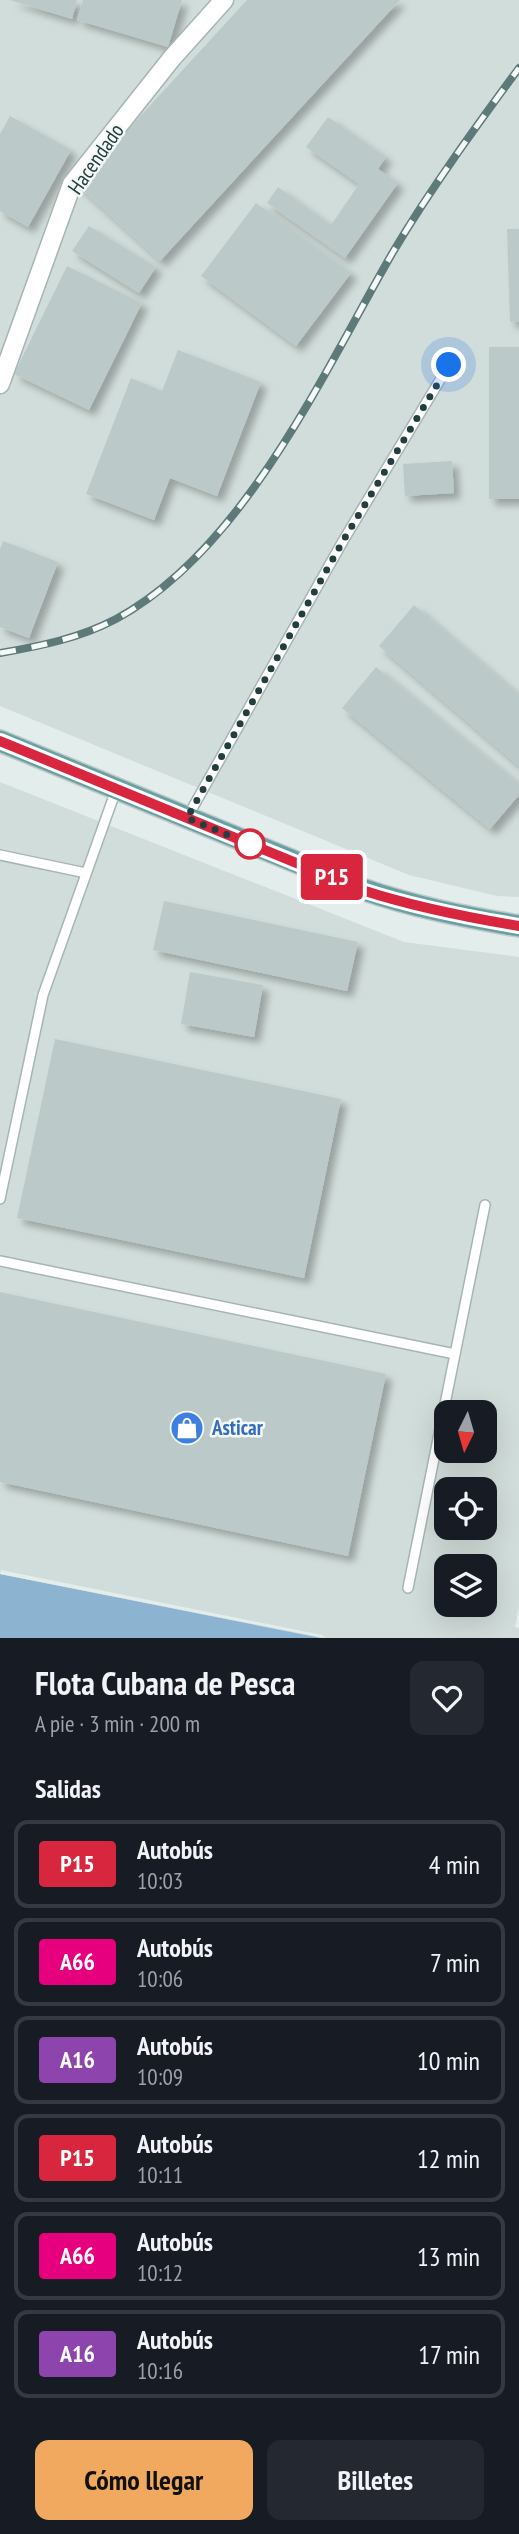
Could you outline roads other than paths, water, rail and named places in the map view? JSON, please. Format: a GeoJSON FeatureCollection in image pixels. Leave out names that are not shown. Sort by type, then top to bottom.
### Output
{"type":"FeatureCollection","features":[{"type":"Feature","properties":{"kind":"main road"},"geometry":{"type":"LineString","coordinates":[[0,741],[362,890],[409,905],[519,926]]}},
{"type":"Feature","properties":{"kind":"street","name":"Hacendado"},"geometry":{"type":"LineString","coordinates":[[0,384],[72,184],[172,58],[224,0]]}},
{"type":"Feature","properties":{"kind":"lane"},"geometry":{"type":"LineString","coordinates":[[187,818],[343,541],[449,365]]}},
{"type":"Feature","properties":{"kind":"lane"},"geometry":{"type":"LineString","coordinates":[[0,1199],[43,995],[117,789]]}},
{"type":"Feature","properties":{"kind":"lane"},"geometry":{"type":"LineString","coordinates":[[0,855],[86,873]]}},
{"type":"Feature","properties":{"kind":"lane"},"geometry":{"type":"LineString","coordinates":[[408,1588],[485,1205]]}},
{"type":"Feature","properties":{"kind":"lane"},"geometry":{"type":"LineString","coordinates":[[0,1261],[455,1354]]}},
{"type":"Feature","properties":{"kind":"water"},"geometry":{"type":"Polygon","coordinates":[[[0,1574],[321,1638],[0,1638],[0,1574]]]}},
{"type":"Feature","properties":{"kind":"railway"},"geometry":{"type":"LineString","coordinates":[[0,653],[60,641],[116,619],[162,588],[203,550],[241,504],[276,455],[408,228],[454,158],[519,68]]}},
{"type":"Feature","properties":{"kind":"place","name":"Asticar"},"geometry":{"type":"Point","coordinates":[187,1428]}}]}
